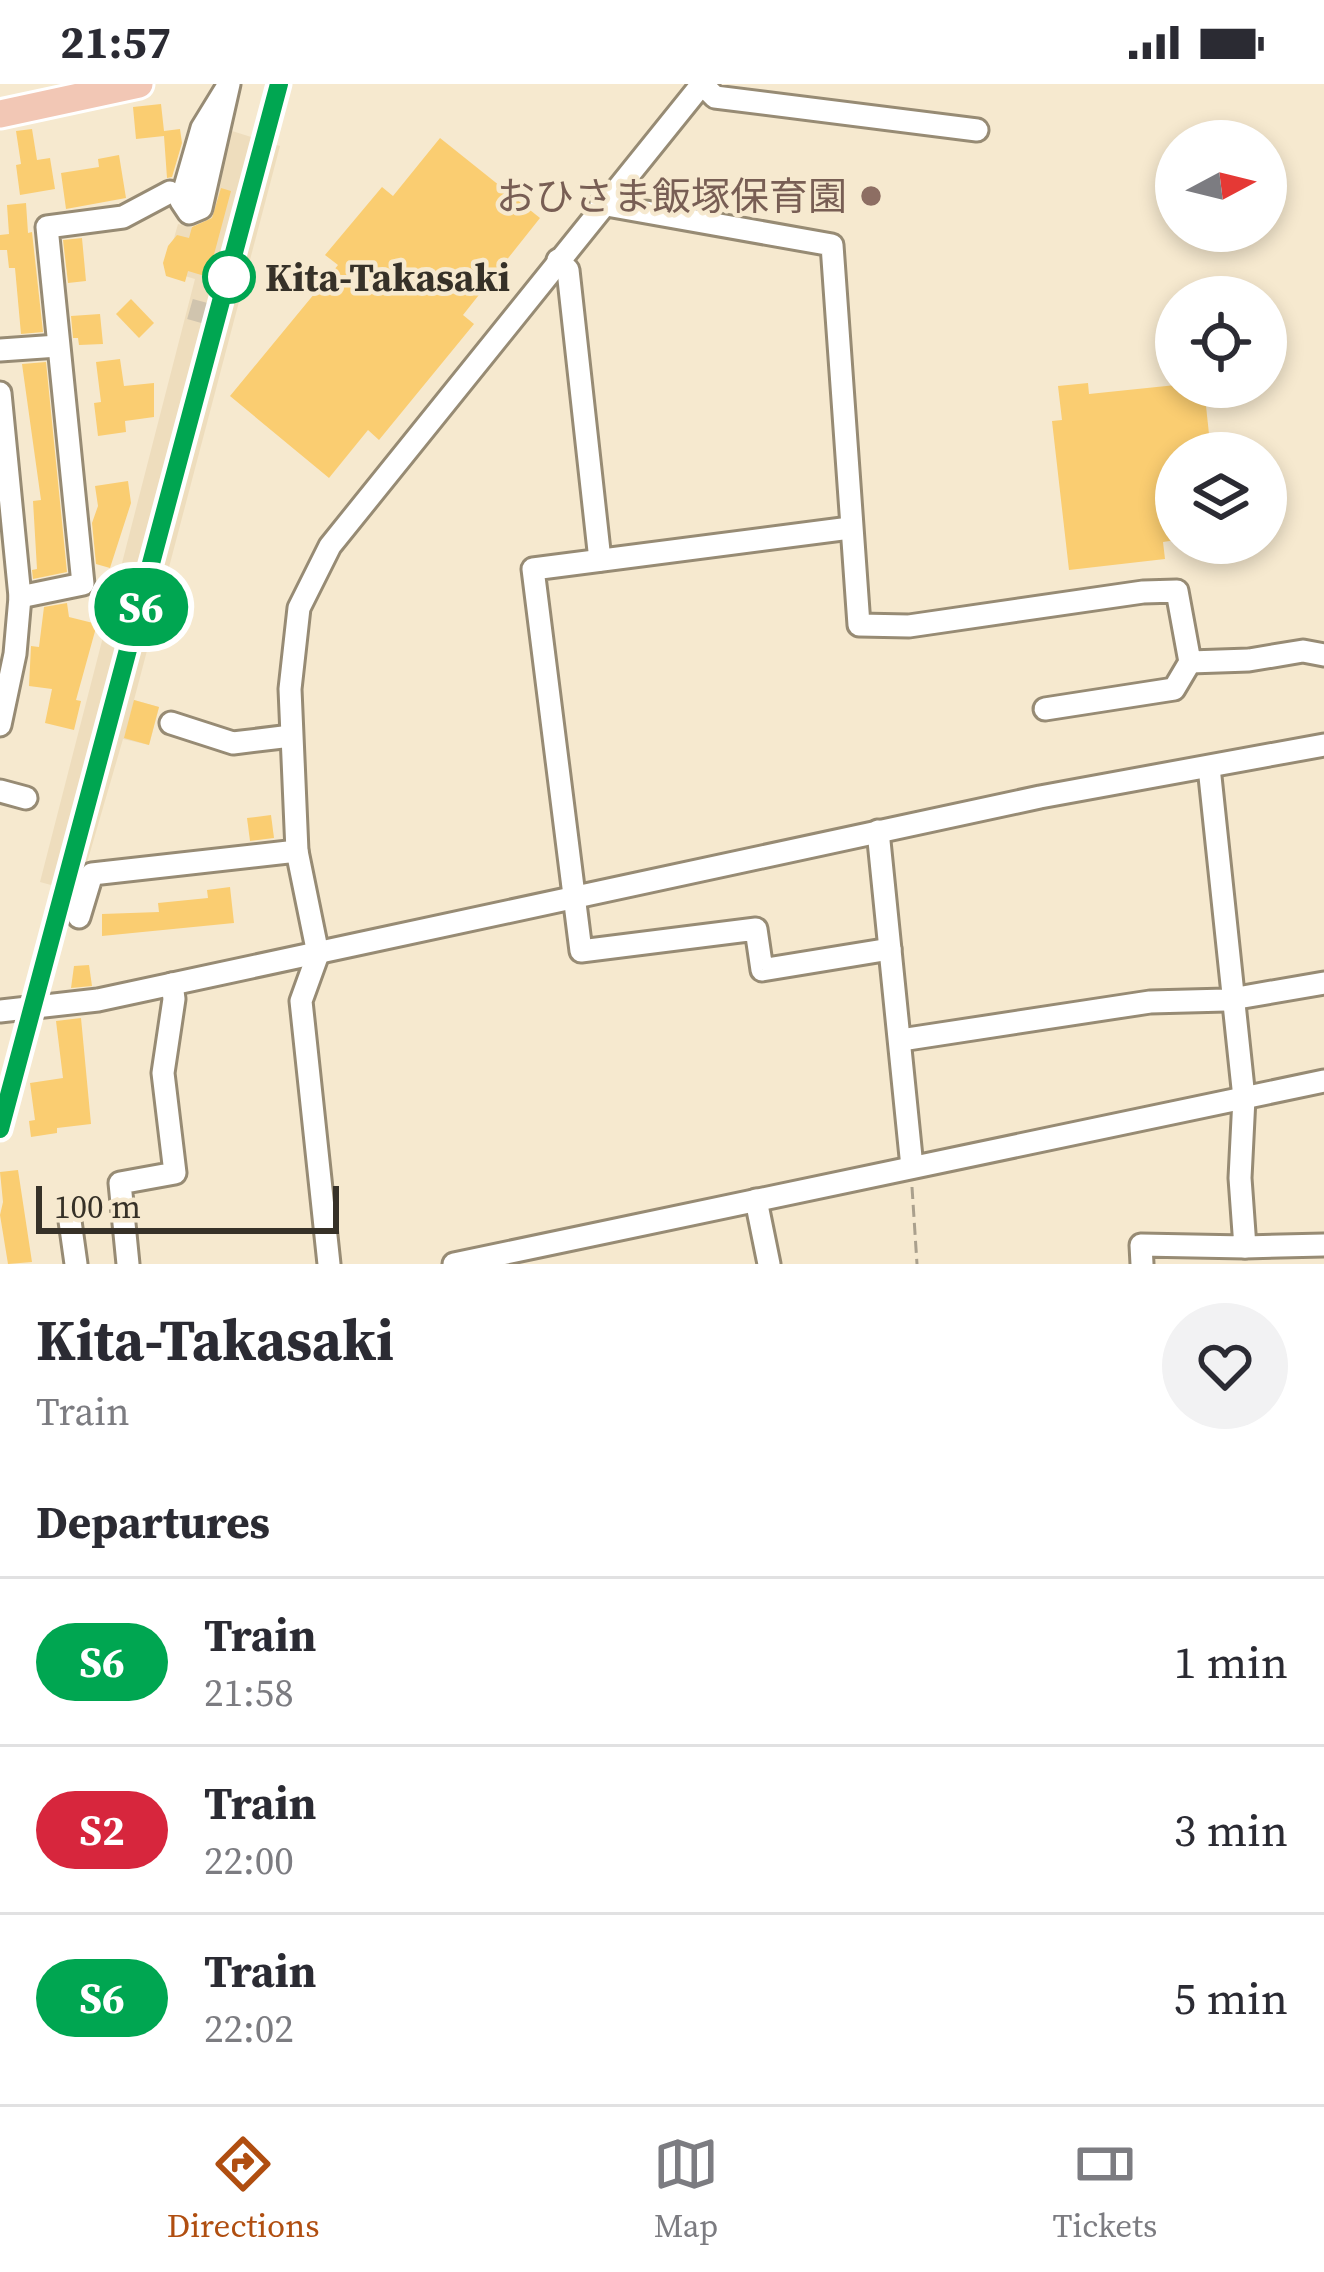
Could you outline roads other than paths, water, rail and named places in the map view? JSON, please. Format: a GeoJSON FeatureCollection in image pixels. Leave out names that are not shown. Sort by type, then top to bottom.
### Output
{"type":"FeatureCollection","features":[{"type":"Feature","properties":{"kind":"main road"},"geometry":{"type":"LineString","coordinates":[[0,114],[76,90],[139,84]]}},
{"type":"Feature","properties":{"kind":"street"},"geometry":{"type":"LineString","coordinates":[[229,84],[200,208],[189,213],[181,201],[196,144],[229,84]]}},
{"type":"Feature","properties":{"kind":"street"},"geometry":{"type":"LineString","coordinates":[[329,1264],[301,1001],[318,954],[297,851],[291,736],[292,648],[299,608],[330,546],[702,84],[715,97],[976,130]]}},
{"type":"Feature","properties":{"kind":"street"},"geometry":{"type":"LineString","coordinates":[[13,594],[83,584],[46,231],[50,226],[123,217],[170,193]]}},
{"type":"Feature","properties":{"kind":"street"},"geometry":{"type":"LineString","coordinates":[[601,204],[832,245],[859,625],[909,626],[1177,591],[1190,662],[1174,688],[1045,710]]}},
{"type":"Feature","properties":{"kind":"street"},"geometry":{"type":"LineString","coordinates":[[558,260],[568,270],[601,560]]}},
{"type":"Feature","properties":{"kind":"street"},"geometry":{"type":"LineString","coordinates":[[0,350],[58,346]]}},
{"type":"Feature","properties":{"kind":"street"},"geometry":{"type":"LineString","coordinates":[[0,393],[15,655],[0,725]]}},
{"type":"Feature","properties":{"kind":"street"},"geometry":{"type":"LineString","coordinates":[[850,528],[533,569],[581,951],[756,929],[762,970],[890,949]]}},
{"type":"Feature","properties":{"kind":"street"},"geometry":{"type":"LineString","coordinates":[[1190,662],[1249,660],[1303,651],[1324,656]]}},
{"type":"Feature","properties":{"kind":"street"},"geometry":{"type":"LineString","coordinates":[[171,723],[233,743],[291,736]]}},
{"type":"Feature","properties":{"kind":"street"},"geometry":{"type":"LineString","coordinates":[[0,1011],[58,1007],[1040,797],[1324,745]]}},
{"type":"Feature","properties":{"kind":"street"},"geometry":{"type":"LineString","coordinates":[[1209,767],[1244,1097],[1240,1178],[1245,1246]]}},
{"type":"Feature","properties":{"kind":"street"},"geometry":{"type":"LineString","coordinates":[[0,791],[26,798]]}},
{"type":"Feature","properties":{"kind":"street"},"geometry":{"type":"LineString","coordinates":[[878,832],[912,1167]]}},
{"type":"Feature","properties":{"kind":"street"},"geometry":{"type":"LineString","coordinates":[[79,917],[92,874],[297,851]]}},
{"type":"Feature","properties":{"kind":"street"},"geometry":{"type":"LineString","coordinates":[[901,1040],[1150,1002],[1233,999],[1324,983]]}},
{"type":"Feature","properties":{"kind":"street"},"geometry":{"type":"LineString","coordinates":[[128,1264],[120,1184],[175,1173],[163,1073],[172,984]]}},
{"type":"Feature","properties":{"kind":"street"},"geometry":{"type":"LineString","coordinates":[[463,1263],[1324,1081]]}},
{"type":"Feature","properties":{"kind":"street"},"geometry":{"type":"LineString","coordinates":[[756,1200],[769,1264]]}},
{"type":"Feature","properties":{"kind":"street"},"geometry":{"type":"LineString","coordinates":[[70,1221],[76,1264]]}},
{"type":"Feature","properties":{"kind":"street"},"geometry":{"type":"LineString","coordinates":[[1142,1264],[1141,1246],[1324,1246]]}},
{"type":"Feature","properties":{"kind":"tunnel"},"geometry":{"type":"LineString","coordinates":[[190,309],[226,319]]}},
{"type":"Feature","properties":{"kind":"railway"},"geometry":{"type":"LineString","coordinates":[[0,1130],[279,84]]}},
{"type":"Feature","properties":{"kind":"train","name":"S6"},"geometry":{"type":"LineString","coordinates":[[0,1129],[279,84]]}},
{"type":"Feature","properties":{"kind":"place","name":"おひさま飯塚保育園"},"geometry":{"type":"Point","coordinates":[871,196]}},
{"type":"Feature","properties":{"kind":"place","name":"Kita-Takasaki"},"geometry":{"type":"Point","coordinates":[229,277]}}]}
